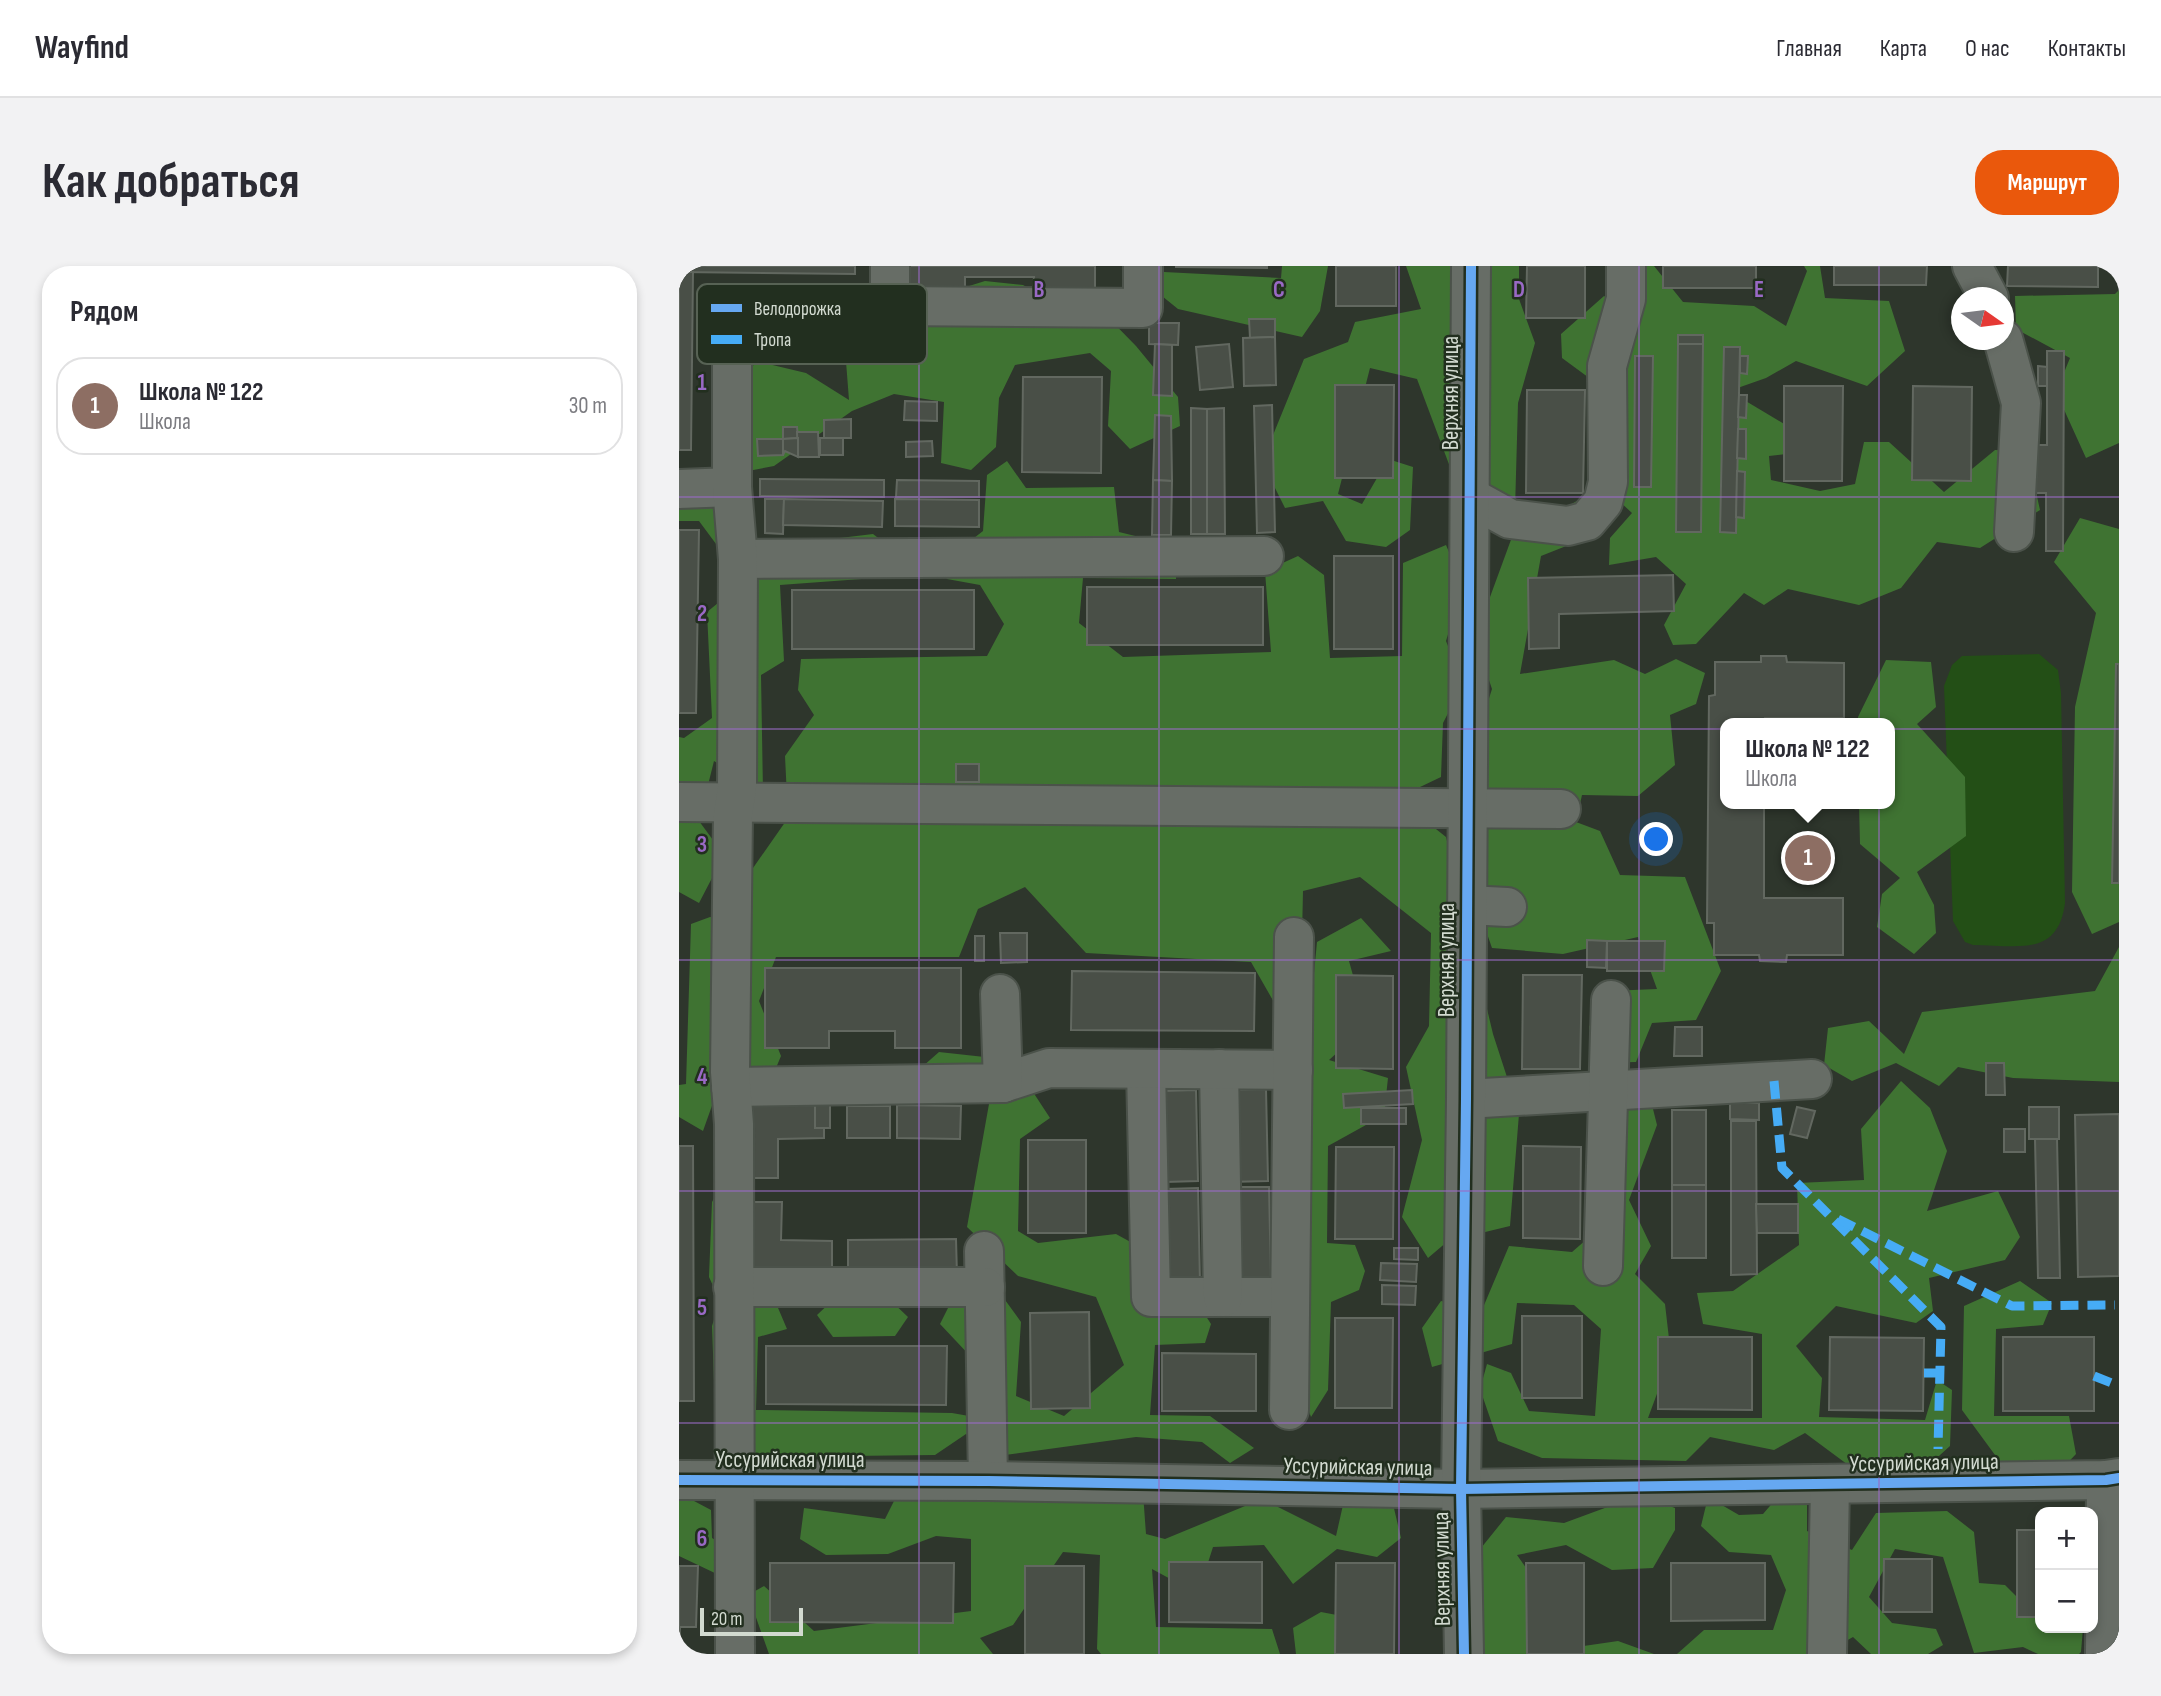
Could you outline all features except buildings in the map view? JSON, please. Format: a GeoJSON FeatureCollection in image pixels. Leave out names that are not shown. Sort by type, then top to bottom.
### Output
{"type":"FeatureCollection","features":[{"type":"Feature","properties":{"kind":"street"},"geometry":{"type":"LineString","coordinates":[[890,266],[890,284]]}},
{"type":"Feature","properties":{"kind":"street"},"geometry":{"type":"LineString","coordinates":[[927,306],[1143,308],[1143,266]]}},
{"type":"Feature","properties":{"kind":"street","name":"Верхняя улица"},"geometry":{"type":"LineString","coordinates":[[1464,1654],[1461,1489],[1468,905],[1471,266]]}},
{"type":"Feature","properties":{"kind":"street"},"geometry":{"type":"LineString","coordinates":[[1470,497],[1510,519],[1568,526],[1587,520],[1602,502],[1608,482],[1607,366],[1626,299],[1626,266]]}},
{"type":"Feature","properties":{"kind":"street"},"geometry":{"type":"LineString","coordinates":[[1972,266],[1983,287]]}},
{"type":"Feature","properties":{"kind":"street"},"geometry":{"type":"LineString","coordinates":[[2007,350],[2021,403],[2014,532]]}},
{"type":"Feature","properties":{"kind":"street"},"geometry":{"type":"LineString","coordinates":[[733,364],[732,487],[738,559],[731,1087],[734,1124],[735,1654]]}},
{"type":"Feature","properties":{"kind":"street"},"geometry":{"type":"LineString","coordinates":[[679,489],[732,487]]}},
{"type":"Feature","properties":{"kind":"street"},"geometry":{"type":"LineString","coordinates":[[738,559],[1265,556]]}},
{"type":"Feature","properties":{"kind":"street"},"geometry":{"type":"LineString","coordinates":[[679,802],[1561,809]]}},
{"type":"Feature","properties":{"kind":"street"},"geometry":{"type":"LineString","coordinates":[[1468,905],[1507,907]]}},
{"type":"Feature","properties":{"kind":"street"},"geometry":{"type":"LineString","coordinates":[[1289,1410],[1293,937]]}},
{"type":"Feature","properties":{"kind":"street"},"geometry":{"type":"LineString","coordinates":[[1000,994],[1003,1083]]}},
{"type":"Feature","properties":{"kind":"street"},"geometry":{"type":"LineString","coordinates":[[1603,1266],[1611,1000]]}},
{"type":"Feature","properties":{"kind":"street"},"geometry":{"type":"LineString","coordinates":[[731,1087],[1003,1083],[1049,1068],[1293,1070]]}},
{"type":"Feature","properties":{"kind":"street"},"geometry":{"type":"LineString","coordinates":[[1146,1069],[1151,1297],[1290,1297]]}},
{"type":"Feature","properties":{"kind":"street"},"geometry":{"type":"LineString","coordinates":[[1219,1069],[1223,1297]]}},
{"type":"Feature","properties":{"kind":"street"},"geometry":{"type":"LineString","coordinates":[[1466,1099],[1812,1079]]}},
{"type":"Feature","properties":{"kind":"street"},"geometry":{"type":"LineString","coordinates":[[733,1287],[984,1269],[988,1480]]}},
{"type":"Feature","properties":{"kind":"street"},"geometry":{"type":"LineString","coordinates":[[2105,1654],[2113,1479]]}},
{"type":"Feature","properties":{"kind":"street","name":"Уссурийская улица"},"geometry":{"type":"LineString","coordinates":[[679,1480],[988,1480],[1461,1489],[2113,1479]]}},
{"type":"Feature","properties":{"kind":"street"},"geometry":{"type":"LineString","coordinates":[[1827,1654],[1830,1484]]}},
{"type":"Feature","properties":{"kind":"green space"},"geometry":{"type":"Polygon","coordinates":[[[1282,266],[1328,266],[1320,311],[1302,337],[1178,309],[1157,292],[1164,272],[1281,278],[1282,266]]]}},
{"type":"Feature","properties":{"kind":"green space"},"geometry":{"type":"Polygon","coordinates":[[[1406,266],[1519,266],[1519,299],[1535,343],[1518,403],[1515,510],[1450,467],[1417,379],[1370,368],[1338,494],[1362,504],[1388,459],[1413,467],[1410,530],[1386,547],[1346,541],[1323,501],[1285,508],[1262,462],[1304,359],[1348,342],[1355,322],[1421,309],[1406,266]]]}},
{"type":"Feature","properties":{"kind":"green space"},"geometry":{"type":"Polygon","coordinates":[[[1645,266],[1654,266],[1683,302],[1754,306],[1786,326],[1807,271],[1804,266],[1820,266],[1825,298],[1889,301],[1905,351],[1867,386],[1796,361],[1766,378],[1729,391],[1801,434],[1802,452],[1769,456],[1771,480],[1820,491],[1855,484],[1864,442],[1889,442],[1944,492],[1995,450],[2027,451],[2040,510],[1980,548],[1937,542],[1901,588],[1859,605],[1788,589],[1764,605],[1744,593],[1696,644],[1673,645],[1664,625],[1686,584],[1656,557],[1609,565],[1610,538],[1632,513],[1592,476],[1596,383],[1562,358],[1561,334],[1604,296],[1635,312],[1639,270],[1645,266]]]}},
{"type":"Feature","properties":{"kind":"green space"},"geometry":{"type":"Polygon","coordinates":[[[985,281],[1023,285],[1056,303],[1091,300],[1136,346],[1178,397],[1180,426],[1130,449],[1108,426],[1111,371],[1090,353],[1015,365],[999,398],[996,447],[971,470],[941,463],[944,402],[894,394],[852,411],[774,466],[748,471],[721,381],[756,364],[768,364],[806,373],[849,400],[846,364],[927,364],[927,327],[937,296],[985,281]]]}},
{"type":"Feature","properties":{"kind":"green space"},"geometry":{"type":"Polygon","coordinates":[[[2119,290],[2119,443],[2086,458],[2056,392],[2070,358],[2016,329],[2015,296],[2115,294],[2119,290]]]}},
{"type":"Feature","properties":{"kind":"green space"},"geometry":{"type":"Polygon","coordinates":[[[1007,461],[1026,488],[1114,487],[1119,532],[1176,546],[1176,579],[1083,578],[1079,623],[1123,657],[1271,652],[1265,571],[1298,556],[1324,575],[1330,658],[1402,656],[1403,563],[1446,545],[1463,585],[1446,641],[1463,684],[1443,723],[1441,777],[1397,798],[1446,837],[1493,1034],[1519,1114],[1510,1226],[1448,1241],[1428,1258],[1402,1217],[1422,1140],[1406,1067],[1429,1026],[1431,933],[1360,877],[1303,891],[1301,983],[1279,1011],[1251,962],[1086,953],[1025,887],[978,909],[959,957],[776,957],[759,1001],[781,1056],[765,1094],[714,1100],[703,1131],[679,1117],[679,1085],[686,1084],[691,924],[710,917],[746,921],[753,868],[788,818],[785,756],[814,715],[798,690],[801,659],[987,656],[1004,624],[980,585],[947,579],[938,566],[983,531],[987,475],[1007,461]]]}},
{"type":"Feature","properties":{"kind":"green space"},"geometry":{"type":"Polygon","coordinates":[[[679,482],[747,520],[722,552],[699,521],[679,521],[679,482]]]}},
{"type":"Feature","properties":{"kind":"green space"},"geometry":{"type":"Polygon","coordinates":[[[1593,492],[1594,535],[1541,556],[1520,674],[1614,660],[1645,674],[1676,659],[1705,673],[1696,704],[1670,715],[1675,765],[1638,796],[1582,795],[1576,822],[1600,831],[1620,875],[1685,877],[1721,971],[1696,1020],[1652,1023],[1636,1062],[1595,1063],[1589,1027],[1609,991],[1657,989],[1638,937],[1563,954],[1492,948],[1461,859],[1473,748],[1492,689],[1475,638],[1512,537],[1593,492]]]}},
{"type":"Feature","properties":{"kind":"green space"},"geometry":{"type":"Polygon","coordinates":[[[2080,518],[2119,529],[2119,922],[2092,934],[2072,892],[2075,707],[2096,613],[2054,562],[2080,518]]]}},
{"type":"Feature","properties":{"kind":"green space"},"geometry":{"type":"Polygon","coordinates":[[[873,534],[894,550],[875,578],[780,585],[784,661],[761,675],[763,792],[714,761],[699,821],[724,855],[699,903],[679,892],[679,737],[684,738],[712,718],[707,612],[790,544],[873,534]]]}},
{"type":"Feature","properties":{"kind":"green space"},"geometry":{"type":"Polygon","coordinates":[[[2039,654],[2058,670],[2061,693],[2065,903],[2061,921],[2054,933],[2033,945],[1973,945],[1965,942],[1953,921],[1944,686],[1952,665],[1962,656],[2039,654]]]}},
{"type":"Feature","properties":{"kind":"green space"},"geometry":{"type":"Polygon","coordinates":[[[1886,660],[1931,662],[1936,707],[1917,724],[1965,777],[1966,836],[1917,872],[1934,905],[1936,933],[1914,954],[1877,927],[1882,894],[1900,878],[1860,844],[1859,809],[1895,809],[1895,718],[1858,717],[1886,660]]]}},
{"type":"Feature","properties":{"kind":"green space"},"geometry":{"type":"Polygon","coordinates":[[[1361,918],[1391,951],[1349,961],[1359,997],[1361,1031],[1329,1060],[1388,1078],[1384,1115],[1328,1146],[1327,1243],[1355,1245],[1365,1271],[1359,1290],[1331,1302],[1328,1390],[1311,1417],[1301,1389],[1308,1035],[1317,942],[1361,918]]]}},
{"type":"Feature","properties":{"kind":"green space"},"geometry":{"type":"Polygon","coordinates":[[[2119,947],[2119,1082],[2013,1078],[1958,1067],[1939,1086],[1896,1063],[1852,1081],[1824,1065],[1828,1028],[1869,1021],[1904,1054],[1922,1012],[2095,991],[2119,947]]]}},
{"type":"Feature","properties":{"kind":"green space"},"geometry":{"type":"Polygon","coordinates":[[[939,1052],[1012,1060],[1050,1118],[1020,1139],[1018,1231],[1038,1243],[1116,1234],[1156,1256],[1191,1293],[1211,1324],[1205,1343],[1155,1345],[1150,1415],[1210,1416],[1254,1448],[1230,1463],[1202,1442],[1136,1437],[1005,1455],[966,1434],[935,1455],[754,1457],[716,1436],[712,1326],[720,1301],[709,1277],[712,1202],[724,1181],[787,1329],[758,1337],[756,1410],[952,1413],[969,1416],[972,1358],[940,1324],[953,1298],[1000,1293],[1021,1322],[1016,1396],[1064,1416],[1124,1365],[1096,1297],[1018,1276],[967,1227],[989,1104],[931,1094],[914,1074],[939,1052]]]}},
{"type":"Feature","properties":{"kind":"green space"},"geometry":{"type":"Polygon","coordinates":[[[1901,1081],[1930,1108],[1947,1151],[1927,1211],[1998,1191],[2020,1237],[2005,1260],[1929,1278],[1933,1311],[1916,1323],[1836,1306],[1796,1346],[1822,1378],[1819,1417],[1925,1420],[1937,1380],[1952,1390],[1950,1446],[1919,1474],[1863,1476],[1805,1433],[1774,1450],[1710,1437],[1686,1461],[1542,1458],[1498,1441],[1480,1389],[1487,1364],[1511,1373],[1529,1411],[1595,1416],[1601,1329],[1574,1305],[1517,1303],[1512,1344],[1432,1367],[1422,1328],[1441,1301],[1482,1310],[1509,1246],[1572,1252],[1602,1226],[1620,1089],[1650,1097],[1657,1125],[1629,1200],[1651,1246],[1635,1274],[1665,1304],[1671,1356],[1648,1418],[1762,1418],[1762,1334],[1703,1324],[1697,1293],[1733,1291],[1799,1245],[1797,1183],[1864,1180],[1861,1129],[1901,1081]]]}},
{"type":"Feature","properties":{"kind":"green space"},"geometry":{"type":"Polygon","coordinates":[[[2020,1281],[2052,1303],[2043,1325],[1996,1329],[1994,1416],[2069,1416],[2076,1454],[2056,1475],[2006,1470],[1962,1410],[1964,1306],[2020,1281]]]}},
{"type":"Feature","properties":{"kind":"green space"},"geometry":{"type":"Polygon","coordinates":[[[888,1298],[908,1317],[895,1336],[833,1337],[817,1315],[833,1300],[888,1298]]]}},
{"type":"Feature","properties":{"kind":"green space"},"geometry":{"type":"Polygon","coordinates":[[[1348,1483],[1388,1483],[1401,1538],[1377,1557],[1337,1549],[1293,1584],[1264,1545],[1213,1547],[1198,1594],[1152,1569],[1156,1627],[1272,1629],[1280,1654],[1101,1654],[1097,1649],[1100,1555],[1063,1552],[1013,1625],[980,1638],[993,1654],[769,1654],[748,1595],[764,1586],[814,1631],[971,1611],[971,1539],[936,1536],[888,1554],[826,1555],[800,1539],[804,1508],[885,1519],[901,1487],[1143,1493],[1146,1534],[1165,1539],[1262,1499],[1336,1536],[1348,1483]]]}},
{"type":"Feature","properties":{"kind":"green space"},"geometry":{"type":"Polygon","coordinates":[[[679,1493],[711,1510],[712,1538],[731,1550],[719,1575],[679,1556],[679,1493]]]}},
{"type":"Feature","properties":{"kind":"green space"},"geometry":{"type":"Polygon","coordinates":[[[1781,1493],[1807,1495],[1807,1531],[1852,1550],[1876,1513],[1947,1511],[1974,1532],[1979,1583],[2005,1585],[2035,1615],[2035,1633],[2083,1633],[2081,1652],[2038,1654],[2023,1647],[1974,1653],[1943,1557],[1895,1549],[1869,1597],[1892,1623],[1936,1629],[1943,1645],[1928,1654],[1871,1654],[1853,1637],[1823,1654],[1677,1654],[1704,1630],[1773,1630],[1786,1590],[1771,1555],[1729,1552],[1701,1526],[1708,1497],[1739,1515],[1763,1514],[1781,1493]]]}},
{"type":"Feature","properties":{"kind":"green space"},"geometry":{"type":"Polygon","coordinates":[[[1640,1495],[1675,1508],[1675,1530],[1653,1568],[1612,1570],[1566,1545],[1517,1555],[1545,1595],[1556,1650],[1618,1641],[1654,1654],[1444,1654],[1445,1636],[1484,1625],[1481,1548],[1506,1517],[1564,1523],[1640,1495]]]}},
{"type":"Feature","properties":{"kind":"green space"},"geometry":{"type":"Polygon","coordinates":[[[1321,1612],[1342,1616],[1355,1654],[1296,1654],[1293,1628],[1321,1612]]]}},
{"type":"Feature","properties":{"kind":"marked path"},"geometry":{"type":"LineString","coordinates":[[1774,1081],[1782,1168],[1941,1327],[1938,1449]]}},
{"type":"Feature","properties":{"kind":"marked path"},"geometry":{"type":"LineString","coordinates":[[1838,1219],[2012,1306],[2115,1305]]}},
{"type":"Feature","properties":{"kind":"marked path"},"geometry":{"type":"LineString","coordinates":[[1924,1373],[1940,1373]]}},
{"type":"Feature","properties":{"kind":"marked path"},"geometry":{"type":"LineString","coordinates":[[2094,1376],[2119,1386]]}},
{"type":"Feature","properties":{"kind":"cycle path"},"geometry":{"type":"LineString","coordinates":[[1464,1654],[1461,1489],[1471,266]]}},
{"type":"Feature","properties":{"kind":"cycle path"},"geometry":{"type":"LineString","coordinates":[[679,1480],[988,1481],[1461,1489],[2119,1478]]}},
{"type":"Feature","properties":{"kind":"place","name":"Школа № 122"},"geometry":{"type":"Point","coordinates":[1808,858]}}]}
